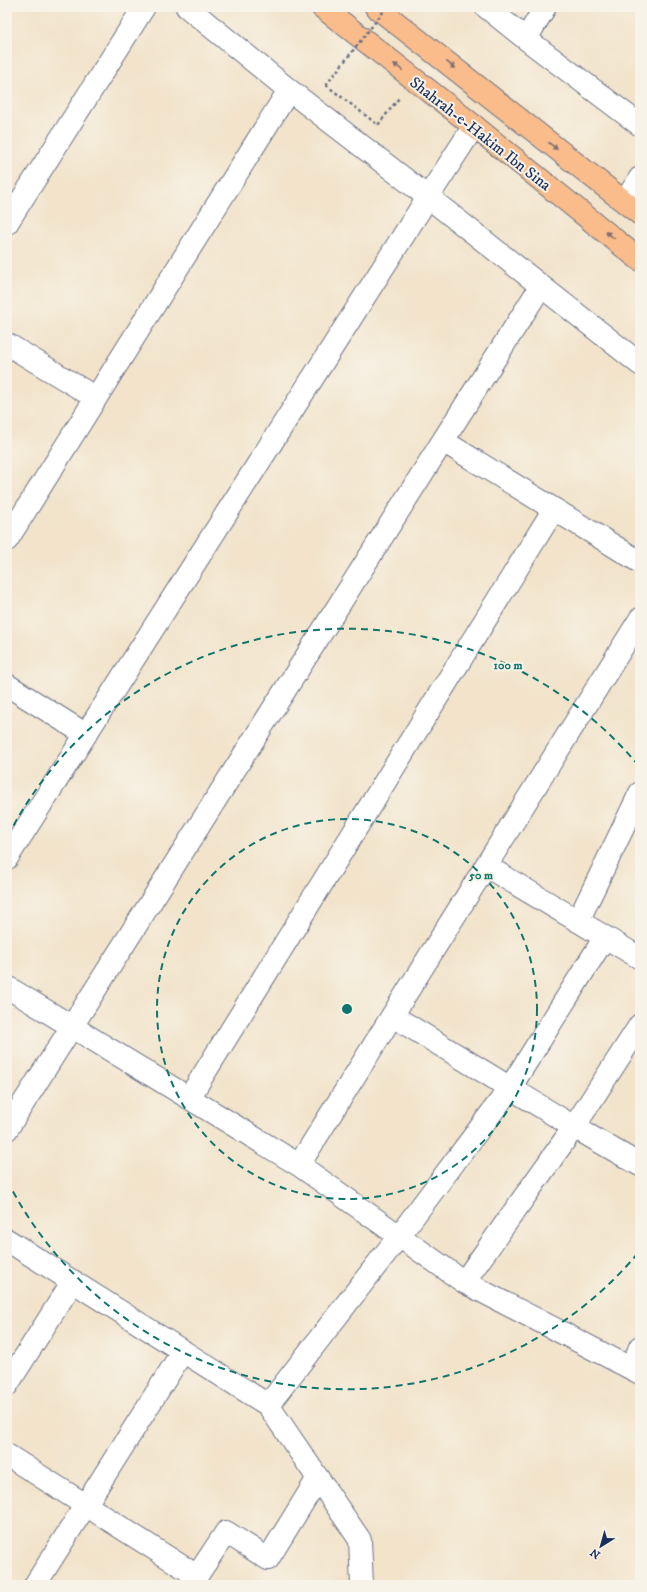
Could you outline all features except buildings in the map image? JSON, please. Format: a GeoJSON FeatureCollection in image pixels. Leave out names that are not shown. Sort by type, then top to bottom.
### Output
{"type":"FeatureCollection","features":[{"type":"Feature","properties":{"kind":"highway","name":"Shahrah-e-Hakim Ibn Sina"},"geometry":{"type":"LineString","coordinates":[[322,7],[474,126],[640,260]]}},
{"type":"Feature","properties":{"kind":"highway"},"geometry":{"type":"LineString","coordinates":[[376,7],[632,208]]}},
{"type":"Feature","properties":{"kind":"street"},"geometry":{"type":"LineString","coordinates":[[7,223],[144,7]]}},
{"type":"Feature","properties":{"kind":"street"},"geometry":{"type":"LineString","coordinates":[[187,7],[289,90],[640,364]]}},
{"type":"Feature","properties":{"kind":"street"},"geometry":{"type":"LineString","coordinates":[[486,7],[640,125]]}},
{"type":"Feature","properties":{"kind":"street"},"geometry":{"type":"LineString","coordinates":[[526,39],[546,7]]}},
{"type":"Feature","properties":{"kind":"street"},"geometry":{"type":"LineString","coordinates":[[7,540],[289,90]]}},
{"type":"Feature","properties":{"kind":"street"},"geometry":{"type":"LineString","coordinates":[[7,858],[474,126]]}},
{"type":"Feature","properties":{"kind":"street"},"geometry":{"type":"LineString","coordinates":[[632,208],[640,178]]}},
{"type":"Feature","properties":{"kind":"street"},"geometry":{"type":"LineString","coordinates":[[7,1129],[541,286]]}},
{"type":"Feature","properties":{"kind":"street"},"geometry":{"type":"LineString","coordinates":[[7,344],[96,398]]}},
{"type":"Feature","properties":{"kind":"street"},"geometry":{"type":"LineString","coordinates":[[443,441],[640,562]]}},
{"type":"Feature","properties":{"kind":"street"},"geometry":{"type":"LineString","coordinates":[[189,1098],[554,509]]}},
{"type":"Feature","properties":{"kind":"street"},"geometry":{"type":"LineString","coordinates":[[299,1165],[640,619]]}},
{"type":"Feature","properties":{"kind":"street"},"geometry":{"type":"LineString","coordinates":[[7,685],[85,734]]}},
{"type":"Feature","properties":{"kind":"street"},"geometry":{"type":"LineString","coordinates":[[578,921],[640,793]]}},
{"type":"Feature","properties":{"kind":"street"},"geometry":{"type":"LineString","coordinates":[[486,866],[640,958]]}},
{"type":"Feature","properties":{"kind":"street"},"geometry":{"type":"LineString","coordinates":[[268,1405],[399,1236],[510,1088],[605,937]]}},
{"type":"Feature","properties":{"kind":"street"},"geometry":{"type":"LineString","coordinates":[[7,987],[299,1165],[464,1282],[636,1371],[640,1347]]}},
{"type":"Feature","properties":{"kind":"street"},"geometry":{"type":"LineString","coordinates":[[393,1016],[574,1127],[640,1165]]}},
{"type":"Feature","properties":{"kind":"street"},"geometry":{"type":"LineString","coordinates":[[464,1282],[574,1127],[640,1025]]}},
{"type":"Feature","properties":{"kind":"street"},"geometry":{"type":"LineString","coordinates":[[7,1240],[268,1405],[360,1540],[362,1585]]}},
{"type":"Feature","properties":{"kind":"street"},"geometry":{"type":"LineString","coordinates":[[7,1385],[73,1281]]}},
{"type":"Feature","properties":{"kind":"street"},"geometry":{"type":"LineString","coordinates":[[35,1585],[183,1351]]}},
{"type":"Feature","properties":{"kind":"street"},"geometry":{"type":"LineString","coordinates":[[7,1455],[86,1504],[194,1581],[226,1532],[268,1559],[318,1478]]}},
{"type":"Feature","properties":{"kind":"path"},"geometry":{"type":"LineString","coordinates":[[387,7],[326,85],[378,125],[414,79]]}}]}
